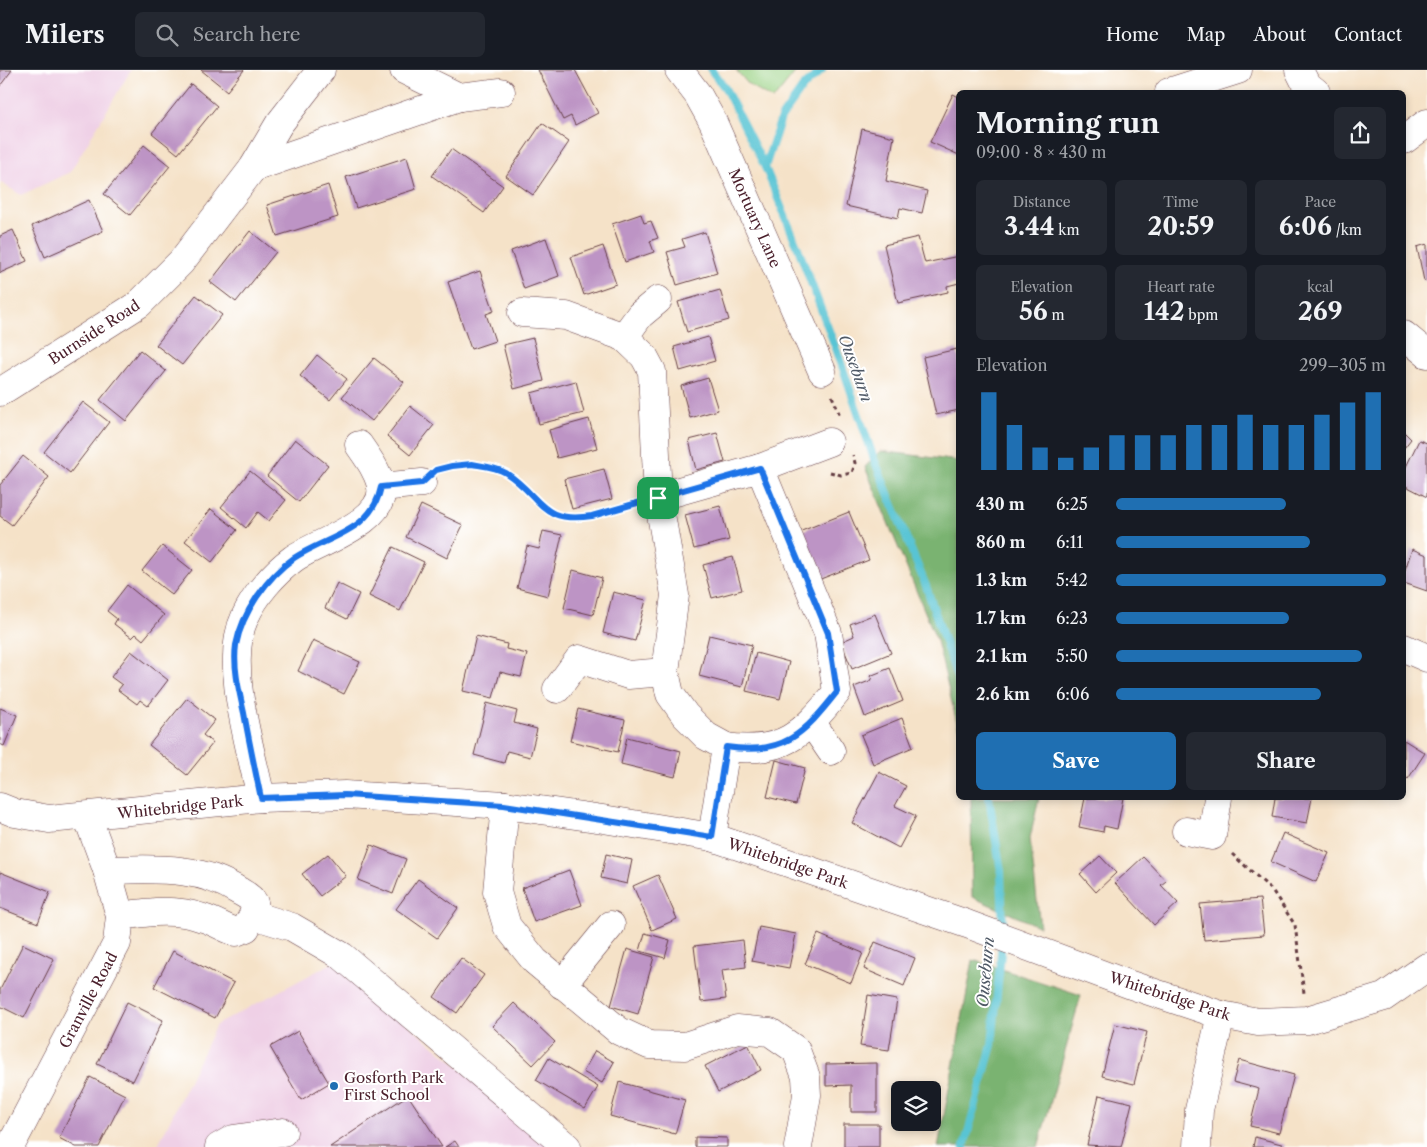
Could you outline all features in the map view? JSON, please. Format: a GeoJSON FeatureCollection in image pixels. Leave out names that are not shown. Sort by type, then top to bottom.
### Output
{"type":"FeatureCollection","features":[{"type":"Feature","properties":{"kind":"street","name":"Burnside Road"},"geometry":{"type":"LineString","coordinates":[[0,392],[90,337],[139,304],[181,262],[253,168],[279,124],[321,70]]}},
{"type":"Feature","properties":{"kind":"street"},"geometry":{"type":"LineString","coordinates":[[404,70],[459,97]]}},
{"type":"Feature","properties":{"kind":"street","name":"Mortuary Lane"},"geometry":{"type":"LineString","coordinates":[[679,70],[698,95],[713,122],[822,371]]}},
{"type":"Feature","properties":{"kind":"street"},"geometry":{"type":"LineString","coordinates":[[1175,90],[1238,70]]}},
{"type":"Feature","properties":{"kind":"street"},"geometry":{"type":"LineString","coordinates":[[1299,70],[1306,84],[1314,90]]}},
{"type":"Feature","properties":{"kind":"street"},"geometry":{"type":"LineString","coordinates":[[253,168],[459,97],[501,92]]}},
{"type":"Feature","properties":{"kind":"street"},"geometry":{"type":"LineString","coordinates":[[1406,139],[1427,123]]}},
{"type":"Feature","properties":{"kind":"street"},"geometry":{"type":"LineString","coordinates":[[624,337],[640,315],[658,300]]}},
{"type":"Feature","properties":{"kind":"street"},"geometry":{"type":"LineString","coordinates":[[522,314],[566,316],[624,337],[644,356],[652,371],[658,498],[676,596],[665,672],[670,694],[685,715],[706,736],[726,747],[750,751],[775,746],[794,736],[812,723],[837,692],[828,633],[760,468]]}},
{"type":"Feature","properties":{"kind":"street"},"geometry":{"type":"LineString","coordinates":[[1406,337],[1427,354]]}},
{"type":"Feature","properties":{"kind":"street"},"geometry":{"type":"LineString","coordinates":[[658,498],[760,468],[829,442]]}},
{"type":"Feature","properties":{"kind":"street"},"geometry":{"type":"LineString","coordinates":[[261,798],[236,674],[236,645],[245,617],[265,586],[294,558],[365,520],[378,502],[381,487],[374,467],[359,445]]}},
{"type":"Feature","properties":{"kind":"street"},"geometry":{"type":"LineString","coordinates":[[381,487],[422,483]]}},
{"type":"Feature","properties":{"kind":"street"},"geometry":{"type":"LineString","coordinates":[[1406,649],[1427,658]]}},
{"type":"Feature","properties":{"kind":"street"},"geometry":{"type":"LineString","coordinates":[[557,690],[572,650],[628,675],[665,672]]}},
{"type":"Feature","properties":{"kind":"street"},"geometry":{"type":"LineString","coordinates":[[812,723],[831,751]]}},
{"type":"Feature","properties":{"kind":"street"},"geometry":{"type":"LineString","coordinates":[[712,837],[726,747]]}},
{"type":"Feature","properties":{"kind":"street","name":"Whitebridge Park"},"geometry":{"type":"LineString","coordinates":[[0,807],[15,813],[49,819],[261,798],[345,795],[504,805],[712,837],[966,924],[1131,985],[1221,1015],[1258,1022],[1307,1020],[1384,997],[1427,967]]}},
{"type":"Feature","properties":{"kind":"street"},"geometry":{"type":"LineString","coordinates":[[1207,838],[1217,800]]}},
{"type":"Feature","properties":{"kind":"street"},"geometry":{"type":"LineString","coordinates":[[504,805],[497,892],[507,926],[535,961],[619,1031],[649,1045],[685,1046],[737,1029],[770,1032],[796,1050],[806,1077],[807,1095],[798,1147]]}},
{"type":"Feature","properties":{"kind":"street","name":"Granville Road"},"geometry":{"type":"LineString","coordinates":[[10,1134],[117,943],[120,916],[107,870],[87,816]]}},
{"type":"Feature","properties":{"kind":"street"},"geometry":{"type":"LineString","coordinates":[[107,870],[176,869],[201,874],[217,879],[248,896],[254,903],[253,915],[246,928],[236,932],[205,918],[177,912],[155,911],[120,916]]}},
{"type":"Feature","properties":{"kind":"street"},"geometry":{"type":"LineString","coordinates":[[253,915],[292,927],[342,956],[567,1147]]}},
{"type":"Feature","properties":{"kind":"street"},"geometry":{"type":"LineString","coordinates":[[562,985],[611,924]]}},
{"type":"Feature","properties":{"kind":"street"},"geometry":{"type":"LineString","coordinates":[[1197,1147],[1199,1110],[1221,1015]]}},
{"type":"Feature","properties":{"kind":"street"},"geometry":{"type":"LineString","coordinates":[[219,1147],[233,1140],[283,1132]]}},
{"type":"Feature","properties":{"kind":"path"},"geometry":{"type":"LineString","coordinates":[[422,483],[436,470],[452,466],[472,464],[494,468],[506,473],[548,511],[556,516],[573,519],[592,516],[658,498]]}},
{"type":"Feature","properties":{"kind":"path"},"geometry":{"type":"LineString","coordinates":[[1207,838],[1272,890],[1295,925],[1307,1020]]}},
{"type":"Feature","properties":{"kind":"shaded area"},"geometry":{"type":"Polygon","coordinates":[[[0,70],[131,70],[70,172],[21,195],[0,182],[0,70]]]}},
{"type":"Feature","properties":{"kind":"shaded area","name":"Gosforth Park First School"},"geometry":{"type":"Polygon","coordinates":[[[334,962],[554,1147],[157,1147],[216,1025],[334,962]]]}},
{"type":"Feature","properties":{"kind":"green space"},"geometry":{"type":"Polygon","coordinates":[[[736,70],[797,70],[773,100],[749,85],[736,70]]]}},
{"type":"Feature","properties":{"kind":"green space"},"geometry":{"type":"Polygon","coordinates":[[[880,451],[956,461],[956,719],[937,641],[865,467],[880,451]]]}},
{"type":"Feature","properties":{"kind":"green space"},"geometry":{"type":"Polygon","coordinates":[[[971,800],[1039,800],[1030,838],[1040,927],[972,897],[971,800]]]}},
{"type":"Feature","properties":{"kind":"green space"},"geometry":{"type":"Polygon","coordinates":[[[973,960],[1081,995],[1038,1147],[938,1147],[973,960]]]}},
{"type":"Feature","properties":{"kind":"building"},"geometry":{"type":"Polygon","coordinates":[[[0,70],[12,70],[0,86],[0,70]]]}},
{"type":"Feature","properties":{"kind":"building"},"geometry":{"type":"Polygon","coordinates":[[[201,70],[244,70],[227,91],[201,70]]]}},
{"type":"Feature","properties":{"kind":"building"},"geometry":{"type":"Polygon","coordinates":[[[538,70],[575,70],[598,113],[575,125],[571,116],[563,120],[538,70]]]}},
{"type":"Feature","properties":{"kind":"building"},"geometry":{"type":"Polygon","coordinates":[[[191,84],[217,106],[178,154],[152,133],[191,84]]]}},
{"type":"Feature","properties":{"kind":"building"},"geometry":{"type":"Polygon","coordinates":[[[953,94],[956,96],[956,154],[930,142],[953,94]]]}},
{"type":"Feature","properties":{"kind":"building"},"geometry":{"type":"Polygon","coordinates":[[[542,123],[569,142],[533,195],[506,176],[542,123]]]}},
{"type":"Feature","properties":{"kind":"building"},"geometry":{"type":"Polygon","coordinates":[[[862,129],[894,137],[886,181],[927,191],[922,213],[900,208],[898,218],[846,206],[862,129]]]}},
{"type":"Feature","properties":{"kind":"building"},"geometry":{"type":"Polygon","coordinates":[[[144,145],[170,166],[130,215],[104,194],[144,145]]]}},
{"type":"Feature","properties":{"kind":"building"},"geometry":{"type":"Polygon","coordinates":[[[451,149],[503,186],[484,213],[432,176],[451,149]]]}},
{"type":"Feature","properties":{"kind":"building"},"geometry":{"type":"Polygon","coordinates":[[[407,157],[416,189],[356,208],[346,177],[407,157]]]}},
{"type":"Feature","properties":{"kind":"building"},"geometry":{"type":"Polygon","coordinates":[[[328,185],[338,217],[277,236],[267,205],[328,185]]]}},
{"type":"Feature","properties":{"kind":"building"},"geometry":{"type":"Polygon","coordinates":[[[89,200],[103,231],[45,257],[32,226],[89,200]]]}},
{"type":"Feature","properties":{"kind":"building"},"geometry":{"type":"Polygon","coordinates":[[[641,214],[644,223],[651,221],[658,238],[650,241],[654,252],[625,262],[612,224],[641,214]]]}},
{"type":"Feature","properties":{"kind":"building"},"geometry":{"type":"Polygon","coordinates":[[[13,230],[27,261],[0,273],[0,236],[13,230]]]}},
{"type":"Feature","properties":{"kind":"building"},"geometry":{"type":"Polygon","coordinates":[[[250,231],[276,252],[236,302],[210,282],[250,231]]]}},
{"type":"Feature","properties":{"kind":"building"},"geometry":{"type":"Polygon","coordinates":[[[705,232],[717,273],[677,285],[667,252],[685,247],[682,239],[705,232]]]}},
{"type":"Feature","properties":{"kind":"building"},"geometry":{"type":"Polygon","coordinates":[[[918,237],[925,263],[956,257],[956,284],[947,286],[948,292],[898,303],[884,245],[918,237]]]}},
{"type":"Feature","properties":{"kind":"building"},"geometry":{"type":"Polygon","coordinates":[[[546,238],[559,276],[524,289],[511,251],[546,238]]]}},
{"type":"Feature","properties":{"kind":"building"},"geometry":{"type":"Polygon","coordinates":[[[1427,244],[1427,280],[1424,281],[1417,247],[1427,244]]]}},
{"type":"Feature","properties":{"kind":"building"},"geometry":{"type":"Polygon","coordinates":[[[603,246],[616,284],[584,295],[571,257],[603,246]]]}},
{"type":"Feature","properties":{"kind":"building"},"geometry":{"type":"Polygon","coordinates":[[[480,271],[494,311],[486,314],[495,341],[471,349],[448,282],[480,271]]]}},
{"type":"Feature","properties":{"kind":"building"},"geometry":{"type":"Polygon","coordinates":[[[720,290],[729,320],[687,332],[678,302],[720,290]]]}},
{"type":"Feature","properties":{"kind":"building"},"geometry":{"type":"Polygon","coordinates":[[[196,295],[222,315],[182,365],[156,345],[196,295]]]}},
{"type":"Feature","properties":{"kind":"building"},"geometry":{"type":"Polygon","coordinates":[[[708,337],[715,361],[680,371],[674,347],[708,337]]]}},
{"type":"Feature","properties":{"kind":"building"},"geometry":{"type":"Polygon","coordinates":[[[533,338],[544,381],[514,389],[503,345],[533,338]]]}},
{"type":"Feature","properties":{"kind":"building"},"geometry":{"type":"Polygon","coordinates":[[[956,349],[956,411],[936,415],[923,357],[956,349]]]}},
{"type":"Feature","properties":{"kind":"building"},"geometry":{"type":"Polygon","coordinates":[[[140,350],[166,371],[126,421],[100,400],[140,350]]]}},
{"type":"Feature","properties":{"kind":"building"},"geometry":{"type":"Polygon","coordinates":[[[317,355],[347,379],[330,400],[300,376],[317,355]]]}},
{"type":"Feature","properties":{"kind":"building"},"geometry":{"type":"Polygon","coordinates":[[[374,358],[404,382],[372,421],[342,397],[374,358]]]}},
{"type":"Feature","properties":{"kind":"building"},"geometry":{"type":"Polygon","coordinates":[[[708,378],[718,410],[690,418],[681,386],[708,378]]]}},
{"type":"Feature","properties":{"kind":"building"},"geometry":{"type":"Polygon","coordinates":[[[576,381],[584,413],[539,424],[531,393],[576,381]]]}},
{"type":"Feature","properties":{"kind":"building"},"geometry":{"type":"Polygon","coordinates":[[[83,402],[109,422],[70,473],[44,452],[83,402]]]}},
{"type":"Feature","properties":{"kind":"building"},"geometry":{"type":"Polygon","coordinates":[[[410,406],[434,425],[410,455],[387,436],[410,406]]]}},
{"type":"Feature","properties":{"kind":"building"},"geometry":{"type":"Polygon","coordinates":[[[589,419],[597,448],[557,458],[549,430],[589,419]]]}},
{"type":"Feature","properties":{"kind":"building"},"geometry":{"type":"Polygon","coordinates":[[[717,433],[725,462],[696,470],[689,440],[717,433]]]}},
{"type":"Feature","properties":{"kind":"building"},"geometry":{"type":"Polygon","coordinates":[[[1406,434],[1411,439],[1406,445],[1406,434]]]}},
{"type":"Feature","properties":{"kind":"building"},"geometry":{"type":"Polygon","coordinates":[[[295,439],[328,465],[299,502],[267,476],[295,439]]]}},
{"type":"Feature","properties":{"kind":"building"},"geometry":{"type":"Polygon","coordinates":[[[1419,440],[1427,443],[1427,497],[1406,486],[1406,467],[1419,440]]]}},
{"type":"Feature","properties":{"kind":"building"},"geometry":{"type":"Polygon","coordinates":[[[23,456],[49,477],[12,525],[0,516],[0,485],[23,456]]]}},
{"type":"Feature","properties":{"kind":"building"},"geometry":{"type":"Polygon","coordinates":[[[604,469],[612,499],[572,509],[564,479],[604,469]]]}},
{"type":"Feature","properties":{"kind":"building"},"geometry":{"type":"Polygon","coordinates":[[[250,471],[286,500],[269,521],[258,512],[246,528],[221,507],[250,471]]]}},
{"type":"Feature","properties":{"kind":"building"},"geometry":{"type":"Polygon","coordinates":[[[421,505],[463,525],[447,558],[406,537],[421,505]]]}},
{"type":"Feature","properties":{"kind":"building"},"geometry":{"type":"Polygon","coordinates":[[[720,506],[729,540],[694,549],[685,515],[720,506]]]}},
{"type":"Feature","properties":{"kind":"building"},"geometry":{"type":"Polygon","coordinates":[[[211,509],[237,530],[212,562],[185,541],[211,509]]]}},
{"type":"Feature","properties":{"kind":"building"},"geometry":{"type":"Polygon","coordinates":[[[849,512],[869,560],[818,580],[799,532],[849,512]]]}},
{"type":"Feature","properties":{"kind":"building"},"geometry":{"type":"Polygon","coordinates":[[[543,531],[562,535],[548,596],[517,588],[527,546],[539,549],[543,531]]]}},
{"type":"Feature","properties":{"kind":"building"},"geometry":{"type":"Polygon","coordinates":[[[162,546],[192,570],[172,595],[142,571],[162,546]]]}},
{"type":"Feature","properties":{"kind":"building"},"geometry":{"type":"Polygon","coordinates":[[[393,547],[424,562],[400,611],[369,596],[393,547]]]}},
{"type":"Feature","properties":{"kind":"building"},"geometry":{"type":"Polygon","coordinates":[[[1412,549],[1427,555],[1427,591],[1406,584],[1406,567],[1412,549]]]}},
{"type":"Feature","properties":{"kind":"building"},"geometry":{"type":"Polygon","coordinates":[[[733,557],[742,590],[712,598],[703,565],[733,557]]]}},
{"type":"Feature","properties":{"kind":"building"},"geometry":{"type":"Polygon","coordinates":[[[573,570],[602,578],[593,615],[564,608],[573,570]]]}},
{"type":"Feature","properties":{"kind":"building"},"geometry":{"type":"Polygon","coordinates":[[[337,583],[359,594],[347,619],[325,608],[337,583]]]}},
{"type":"Feature","properties":{"kind":"building"},"geometry":{"type":"Polygon","coordinates":[[[127,585],[164,615],[143,640],[136,634],[132,638],[114,624],[117,619],[107,611],[127,585]]]}},
{"type":"Feature","properties":{"kind":"building"},"geometry":{"type":"Polygon","coordinates":[[[613,592],[646,600],[635,641],[603,633],[613,592]]]}},
{"type":"Feature","properties":{"kind":"building"},"geometry":{"type":"Polygon","coordinates":[[[875,614],[891,653],[852,669],[841,642],[854,636],[850,624],[875,614]]]}},
{"type":"Feature","properties":{"kind":"building"},"geometry":{"type":"Polygon","coordinates":[[[709,635],[752,645],[742,687],[699,676],[709,635]]]}},
{"type":"Feature","properties":{"kind":"building"},"geometry":{"type":"Polygon","coordinates":[[[476,636],[507,644],[506,649],[527,654],[521,677],[500,672],[493,698],[463,691],[476,636]]]}},
{"type":"Feature","properties":{"kind":"building"},"geometry":{"type":"Polygon","coordinates":[[[313,640],[360,662],[344,694],[298,671],[313,640]]]}},
{"type":"Feature","properties":{"kind":"building"},"geometry":{"type":"Polygon","coordinates":[[[131,651],[168,680],[148,706],[140,700],[137,704],[118,690],[122,685],[111,677],[131,651]]]}},
{"type":"Feature","properties":{"kind":"building"},"geometry":{"type":"Polygon","coordinates":[[[756,653],[789,662],[780,699],[746,691],[756,653]]]}},
{"type":"Feature","properties":{"kind":"building"},"geometry":{"type":"Polygon","coordinates":[[[890,668],[903,701],[865,717],[854,687],[872,680],[870,676],[890,668]]]}},
{"type":"Feature","properties":{"kind":"building"},"geometry":{"type":"Polygon","coordinates":[[[187,698],[215,720],[203,735],[213,743],[187,775],[149,745],[187,698]]]}},
{"type":"Feature","properties":{"kind":"building"},"geometry":{"type":"Polygon","coordinates":[[[487,703],[517,711],[514,723],[537,729],[530,757],[507,751],[504,763],[474,755],[487,703]]]}},
{"type":"Feature","properties":{"kind":"building"},"geometry":{"type":"Polygon","coordinates":[[[0,708],[17,715],[4,746],[0,744],[0,708]]]}},
{"type":"Feature","properties":{"kind":"building"},"geometry":{"type":"Polygon","coordinates":[[[578,709],[625,720],[618,752],[570,741],[578,709]]]}},
{"type":"Feature","properties":{"kind":"building"},"geometry":{"type":"Polygon","coordinates":[[[902,718],[913,747],[873,764],[861,735],[902,718]]]}},
{"type":"Feature","properties":{"kind":"building"},"geometry":{"type":"Polygon","coordinates":[[[627,737],[681,751],[675,777],[621,764],[627,737]]]}},
{"type":"Feature","properties":{"kind":"building"},"geometry":{"type":"Polygon","coordinates":[[[1406,741],[1425,753],[1408,779],[1406,778],[1406,741]]]}},
{"type":"Feature","properties":{"kind":"building"},"geometry":{"type":"Polygon","coordinates":[[[776,760],[805,768],[796,804],[767,797],[776,760]]]}},
{"type":"Feature","properties":{"kind":"building"},"geometry":{"type":"Polygon","coordinates":[[[879,772],[906,786],[895,806],[916,816],[899,848],[852,823],[879,772]]]}},
{"type":"Feature","properties":{"kind":"building"},"geometry":{"type":"Polygon","coordinates":[[[1085,800],[1123,800],[1117,829],[1104,826],[1103,832],[1079,827],[1085,800]]]}},
{"type":"Feature","properties":{"kind":"building"},"geometry":{"type":"Polygon","coordinates":[[[1275,800],[1312,800],[1307,823],[1272,817],[1275,800]]]}},
{"type":"Feature","properties":{"kind":"building"},"geometry":{"type":"Polygon","coordinates":[[[1283,833],[1329,853],[1316,882],[1271,862],[1283,833]]]}},
{"type":"Feature","properties":{"kind":"building"},"geometry":{"type":"Polygon","coordinates":[[[371,845],[406,859],[393,894],[358,880],[371,845]]]}},
{"type":"Feature","properties":{"kind":"building"},"geometry":{"type":"Polygon","coordinates":[[[328,854],[346,876],[320,896],[302,874],[328,854]]]}},
{"type":"Feature","properties":{"kind":"building"},"geometry":{"type":"Polygon","coordinates":[[[606,854],[632,860],[627,884],[601,878],[606,854]]]}},
{"type":"Feature","properties":{"kind":"building"},"geometry":{"type":"Polygon","coordinates":[[[1100,856],[1116,873],[1096,892],[1080,874],[1100,856]]]}},
{"type":"Feature","properties":{"kind":"building"},"geometry":{"type":"Polygon","coordinates":[[[1143,857],[1166,881],[1161,885],[1178,903],[1154,925],[1115,883],[1143,857]]]}},
{"type":"Feature","properties":{"kind":"building"},"geometry":{"type":"Polygon","coordinates":[[[569,870],[582,905],[534,922],[522,888],[569,870]]]}},
{"type":"Feature","properties":{"kind":"building"},"geometry":{"type":"Polygon","coordinates":[[[0,872],[50,892],[38,923],[0,908],[0,872]]]}},
{"type":"Feature","properties":{"kind":"building"},"geometry":{"type":"Polygon","coordinates":[[[658,875],[677,919],[652,930],[633,886],[658,875]]]}},
{"type":"Feature","properties":{"kind":"building"},"geometry":{"type":"Polygon","coordinates":[[[418,879],[458,908],[437,938],[396,909],[418,879]]]}},
{"type":"Feature","properties":{"kind":"building"},"geometry":{"type":"Polygon","coordinates":[[[1260,899],[1264,935],[1204,940],[1200,904],[1260,899]]]}},
{"type":"Feature","properties":{"kind":"building"},"geometry":{"type":"Polygon","coordinates":[[[759,927],[796,934],[789,968],[752,961],[759,927]]]}},
{"type":"Feature","properties":{"kind":"building"},"geometry":{"type":"Polygon","coordinates":[[[645,933],[670,940],[665,958],[640,951],[645,933]]]}},
{"type":"Feature","properties":{"kind":"building"},"geometry":{"type":"Polygon","coordinates":[[[818,934],[863,953],[851,983],[805,964],[818,934]]]}},
{"type":"Feature","properties":{"kind":"building"},"geometry":{"type":"Polygon","coordinates":[[[743,940],[746,967],[722,970],[726,999],[701,1002],[694,946],[743,940]]]}},
{"type":"Feature","properties":{"kind":"building"},"geometry":{"type":"Polygon","coordinates":[[[875,942],[915,958],[904,986],[864,969],[875,942]]]}},
{"type":"Feature","properties":{"kind":"building"},"geometry":{"type":"Polygon","coordinates":[[[23,944],[54,959],[24,1018],[0,1006],[0,990],[23,944]]]}},
{"type":"Feature","properties":{"kind":"building"},"geometry":{"type":"Polygon","coordinates":[[[627,949],[654,957],[638,1014],[611,1006],[627,949]]]}},
{"type":"Feature","properties":{"kind":"building"},"geometry":{"type":"Polygon","coordinates":[[[173,951],[234,983],[215,1018],[154,987],[173,951]]]}},
{"type":"Feature","properties":{"kind":"building"},"geometry":{"type":"Polygon","coordinates":[[[461,958],[484,975],[457,1013],[434,997],[461,958]]]}},
{"type":"Feature","properties":{"kind":"building"},"geometry":{"type":"Polygon","coordinates":[[[868,995],[897,1000],[889,1050],[860,1046],[868,995]]]}},
{"type":"Feature","properties":{"kind":"building"},"geometry":{"type":"Polygon","coordinates":[[[127,1002],[163,1020],[133,1081],[97,1064],[127,1002]]]}},
{"type":"Feature","properties":{"kind":"building"},"geometry":{"type":"Polygon","coordinates":[[[514,1003],[555,1042],[533,1065],[492,1026],[514,1003]]]}},
{"type":"Feature","properties":{"kind":"building"},"geometry":{"type":"Polygon","coordinates":[[[1115,1024],[1147,1032],[1134,1084],[1102,1076],[1115,1024]]]}},
{"type":"Feature","properties":{"kind":"building"},"geometry":{"type":"Polygon","coordinates":[[[298,1031],[329,1083],[301,1100],[270,1047],[298,1031]]]}},
{"type":"Feature","properties":{"kind":"building"},"geometry":{"type":"Polygon","coordinates":[[[748,1044],[761,1070],[718,1092],[705,1066],[748,1044]]]}},
{"type":"Feature","properties":{"kind":"building"},"geometry":{"type":"Polygon","coordinates":[[[595,1051],[614,1062],[602,1083],[583,1072],[595,1051]]]}},
{"type":"Feature","properties":{"kind":"building"},"geometry":{"type":"Polygon","coordinates":[[[549,1058],[598,1087],[585,1109],[536,1080],[549,1058]]]}},
{"type":"Feature","properties":{"kind":"building"},"geometry":{"type":"Polygon","coordinates":[[[1239,1060],[1294,1075],[1279,1133],[1250,1126],[1259,1089],[1233,1082],[1239,1060]]]}},
{"type":"Feature","properties":{"kind":"building"},"geometry":{"type":"Polygon","coordinates":[[[877,1063],[877,1112],[851,1112],[851,1085],[826,1086],[826,1064],[877,1063]]]}},
{"type":"Feature","properties":{"kind":"building"},"geometry":{"type":"Polygon","coordinates":[[[90,1077],[125,1095],[99,1147],[76,1147],[59,1138],[90,1077]]]}},
{"type":"Feature","properties":{"kind":"building"},"geometry":{"type":"Polygon","coordinates":[[[619,1082],[685,1100],[675,1134],[610,1116],[619,1082]]]}},
{"type":"Feature","properties":{"kind":"building"},"geometry":{"type":"Polygon","coordinates":[[[408,1095],[442,1147],[330,1147],[408,1095]]]}},
{"type":"Feature","properties":{"kind":"building"},"geometry":{"type":"Polygon","coordinates":[[[1099,1095],[1132,1103],[1121,1147],[1087,1145],[1099,1095]]]}},
{"type":"Feature","properties":{"kind":"building"},"geometry":{"type":"Polygon","coordinates":[[[844,1124],[879,1124],[879,1147],[844,1147],[844,1124]]]}},
{"type":"Feature","properties":{"kind":"building"},"geometry":{"type":"Polygon","coordinates":[[[695,1137],[727,1138],[727,1147],[695,1147],[695,1137]]]}},
{"type":"Feature","properties":{"kind":"building"},"geometry":{"type":"Polygon","coordinates":[[[1255,1137],[1285,1145],[1284,1147],[1253,1147],[1255,1137]]]}},
{"type":"Feature","properties":{"kind":"building"},"geometry":{"type":"Polygon","coordinates":[[[455,1141],[459,1147],[445,1147],[455,1141]]]}},
{"type":"Feature","properties":{"kind":"waterway","name":"Ouseburn"},"geometry":{"type":"LineString","coordinates":[[711,70],[725,88],[765,167],[798,248],[839,357],[874,459],[926,586],[956,674]]}},
{"type":"Feature","properties":{"kind":"waterway"},"geometry":{"type":"LineString","coordinates":[[765,167],[781,118],[803,87],[822,70]]}},
{"type":"Feature","properties":{"kind":"waterway","name":"Ouseburn"},"geometry":{"type":"LineString","coordinates":[[989,800],[1001,871],[1003,932]]}},
{"type":"Feature","properties":{"kind":"waterway","name":"Ouseburn"},"geometry":{"type":"LineString","coordinates":[[964,1147],[992,1045],[1002,943]]}},
{"type":"Feature","properties":{"kind":"place","name":"Gosforth Park First School"},"geometry":{"type":"Point","coordinates":[334,1086]}},
{"type":"Feature","properties":{"kind":"route"},"geometry":{"type":"LineString","coordinates":[[472,464],[494,468],[506,473],[541,506],[556,516],[573,519],[592,516],[658,498],[760,468],[828,633],[833,662],[837,692],[812,723],[794,736],[775,746],[750,751],[726,747],[712,837],[504,805],[345,795],[261,798],[236,674],[236,645],[245,617],[265,586],[294,558],[365,520],[378,502],[381,487],[422,483],[436,470],[472,464]]}}]}
